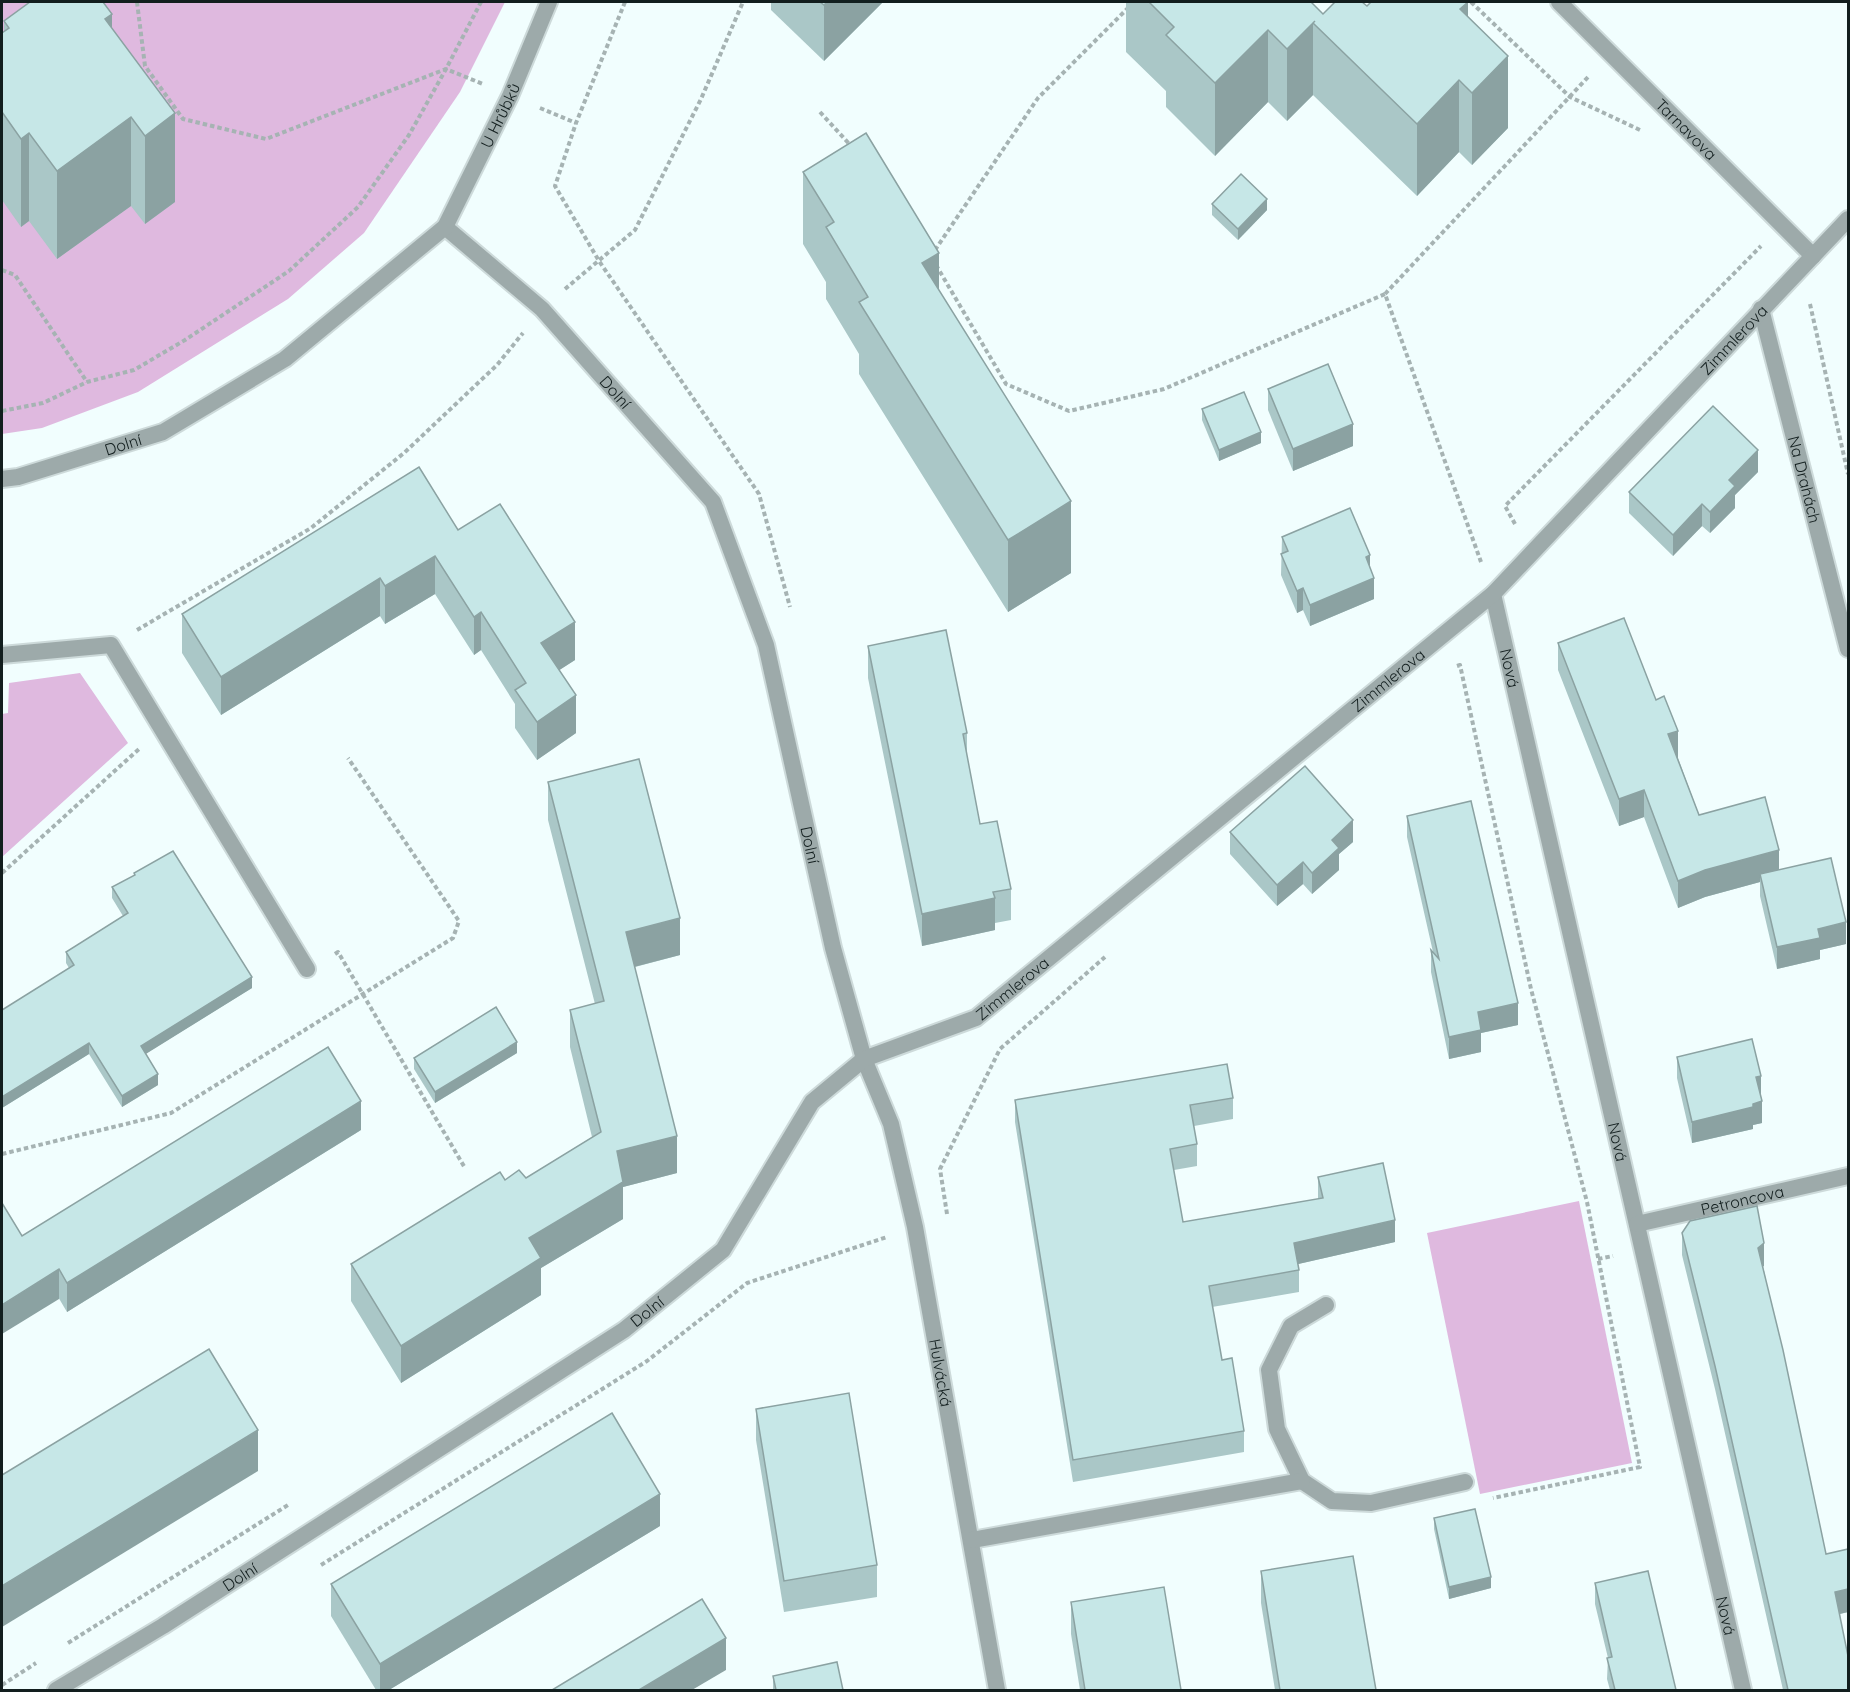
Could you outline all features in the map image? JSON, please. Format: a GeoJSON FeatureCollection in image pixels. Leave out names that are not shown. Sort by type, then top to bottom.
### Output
{"type":"FeatureCollection","features":[{"type":"Feature","properties":{"kind":"street","name":"U Hrůbků"},"geometry":{"type":"LineString","coordinates":[[445,227],[510,96],[549,2]]}},
{"type":"Feature","properties":{"kind":"street","name":"Tarnavova"},"geometry":{"type":"LineString","coordinates":[[1559,2],[1813,256]]}},
{"type":"Feature","properties":{"kind":"street","name":"Zimmlerova"},"geometry":{"type":"LineString","coordinates":[[864,1059],[976,1018],[1493,594],[1848,219]]}},
{"type":"Feature","properties":{"kind":"street","name":"Dolní"},"geometry":{"type":"LineString","coordinates":[[2,479],[18,477],[163,432],[285,358],[445,227],[542,309],[713,502],[766,645],[833,948],[864,1059],[812,1102],[723,1250],[624,1330],[172,1620],[56,1690]]}},
{"type":"Feature","properties":{"kind":"street","name":"Na Drahách"},"geometry":{"type":"LineString","coordinates":[[1761,309],[1848,649]]}},
{"type":"Feature","properties":{"kind":"street","name":"Nová"},"geometry":{"type":"LineString","coordinates":[[1493,594],[1743,1690]]}},
{"type":"Feature","properties":{"kind":"street"},"geometry":{"type":"LineString","coordinates":[[2,655],[111,645],[307,969]]}},
{"type":"Feature","properties":{"kind":"street","name":"Hulvácká"},"geometry":{"type":"LineString","coordinates":[[864,1059],[891,1124],[915,1227],[997,1690]]}},
{"type":"Feature","properties":{"kind":"street","name":"Petroncova"},"geometry":{"type":"LineString","coordinates":[[1637,1224],[1848,1176]]}},
{"type":"Feature","properties":{"kind":"street"},"geometry":{"type":"LineString","coordinates":[[1326,1305],[1291,1326],[1269,1370],[1277,1429],[1302,1481],[1332,1501],[1371,1503],[1465,1482]]}},
{"type":"Feature","properties":{"kind":"street"},"geometry":{"type":"LineString","coordinates":[[972,1540],[1302,1481]]}},
{"type":"Feature","properties":{"kind":"path"},"geometry":{"type":"LineString","coordinates":[[137,2],[145,66],[183,119],[266,139],[446,69],[576,123]]}},
{"type":"Feature","properties":{"kind":"path"},"geometry":{"type":"LineString","coordinates":[[2,411],[43,403],[87,382],[134,370],[185,340],[289,271],[358,207],[409,135],[481,2]]}},
{"type":"Feature","properties":{"kind":"path"},"geometry":{"type":"LineString","coordinates":[[626,2],[576,123],[555,186],[599,261],[759,494],[790,607]]}},
{"type":"Feature","properties":{"kind":"path"},"geometry":{"type":"LineString","coordinates":[[111,645],[311,528],[404,453],[497,365],[542,309],[635,230],[701,99],[743,2]]}},
{"type":"Feature","properties":{"kind":"path"},"geometry":{"type":"LineString","coordinates":[[1134,2],[1038,98],[931,255],[1006,384],[1069,411],[1164,388],[1385,294],[1610,53]]}},
{"type":"Feature","properties":{"kind":"path"},"geometry":{"type":"LineString","coordinates":[[1471,2],[1570,97],[1647,133]]}},
{"type":"Feature","properties":{"kind":"path"},"geometry":{"type":"LineString","coordinates":[[820,112],[858,153]]}},
{"type":"Feature","properties":{"kind":"path"},"geometry":{"type":"LineString","coordinates":[[1532,554],[1505,506],[1762,244],[1807,294],[1848,474]]}},
{"type":"Feature","properties":{"kind":"path"},"geometry":{"type":"LineString","coordinates":[[2,270],[15,275],[87,382]]}},
{"type":"Feature","properties":{"kind":"path"},"geometry":{"type":"LineString","coordinates":[[1385,294],[1493,594]]}},
{"type":"Feature","properties":{"kind":"path"},"geometry":{"type":"LineString","coordinates":[[1450,670],[1460,665],[1531,989],[1587,1202],[1640,1467],[1486,1500]]}},
{"type":"Feature","properties":{"kind":"path"},"geometry":{"type":"LineString","coordinates":[[2,873],[162,728]]}},
{"type":"Feature","properties":{"kind":"path"},"geometry":{"type":"LineString","coordinates":[[2,1154],[171,1113],[363,996],[453,938],[459,921],[348,758]]}},
{"type":"Feature","properties":{"kind":"path"},"geometry":{"type":"LineString","coordinates":[[307,969],[338,952],[465,1168]]}},
{"type":"Feature","properties":{"kind":"path"},"geometry":{"type":"LineString","coordinates":[[312,1571],[647,1361],[747,1283],[915,1227],[948,1219],[940,1169],[1000,1049],[1107,955]]}},
{"type":"Feature","properties":{"kind":"shaded area"},"geometry":{"type":"Polygon","coordinates":[[[2,2],[505,2],[460,92],[364,233],[288,299],[138,392],[42,428],[2,434],[2,2]]]}},
{"type":"Feature","properties":{"kind":"shaded area"},"geometry":{"type":"Polygon","coordinates":[[[80,673],[128,743],[2,857],[2,714],[8,713],[9,683],[80,673]]]}},
{"type":"Feature","properties":{"kind":"shaded area"},"geometry":{"type":"Polygon","coordinates":[[[1579,1201],[1632,1463],[1480,1494],[1427,1233],[1579,1201]]]}},
{"type":"Feature","properties":{"kind":"building"},"geometry":{"type":"Polygon","coordinates":[[[30,2],[103,2],[112,14],[105,19],[175,113],[145,136],[131,117],[57,171],[29,133],[21,139],[2,112],[2,33],[9,28],[4,21],[30,2]]]}},
{"type":"Feature","properties":{"kind":"building"},"geometry":{"type":"Polygon","coordinates":[[[1149,2],[1311,2],[1323,14],[1335,2],[1362,2],[1367,6],[1371,2],[1468,2],[1460,9],[1508,56],[1472,93],[1459,80],[1417,124],[1313,23],[1287,49],[1268,30],[1215,83],[1166,35],[1174,27],[1149,2]]]}},
{"type":"Feature","properties":{"kind":"building"},"geometry":{"type":"Polygon","coordinates":[[[866,133],[939,253],[922,263],[1071,501],[1008,540],[859,302],[868,297],[826,227],[834,222],[803,172],[866,133]]]}},
{"type":"Feature","properties":{"kind":"building"},"geometry":{"type":"Polygon","coordinates":[[[1241,174],[1267,199],[1238,229],[1212,204],[1241,174]]]}},
{"type":"Feature","properties":{"kind":"building"},"geometry":{"type":"Polygon","coordinates":[[[1328,364],[1353,424],[1293,449],[1268,389],[1328,364]]]}},
{"type":"Feature","properties":{"kind":"building"},"geometry":{"type":"Polygon","coordinates":[[[1244,392],[1261,432],[1219,450],[1202,409],[1244,392]]]}},
{"type":"Feature","properties":{"kind":"building"},"geometry":{"type":"Polygon","coordinates":[[[1713,406],[1758,450],[1729,480],[1735,486],[1710,512],[1702,504],[1673,535],[1629,492],[1713,406]]]}},
{"type":"Feature","properties":{"kind":"building"},"geometry":{"type":"Polygon","coordinates":[[[419,467],[458,530],[500,504],[575,622],[541,643],[576,695],[537,722],[515,690],[526,683],[481,612],[474,617],[435,556],[385,586],[380,578],[221,677],[182,614],[419,467]]]}},
{"type":"Feature","properties":{"kind":"building"},"geometry":{"type":"Polygon","coordinates":[[[1350,508],[1370,555],[1366,557],[1374,578],[1310,605],[1303,588],[1297,591],[1281,554],[1288,551],[1282,537],[1350,508]]]}},
{"type":"Feature","properties":{"kind":"building"},"geometry":{"type":"Polygon","coordinates":[[[1624,618],[1656,700],[1664,696],[1678,731],[1668,734],[1699,815],[1765,797],[1779,850],[1705,870],[1678,881],[1644,790],[1619,799],[1558,643],[1624,618]]]}},
{"type":"Feature","properties":{"kind":"building"},"geometry":{"type":"Polygon","coordinates":[[[946,630],[967,733],[963,734],[980,824],[997,821],[1011,889],[993,892],[995,898],[922,914],[868,646],[946,630]]]}},
{"type":"Feature","properties":{"kind":"building"},"geometry":{"type":"Polygon","coordinates":[[[639,759],[680,918],[626,932],[677,1136],[617,1151],[623,1182],[529,1238],[541,1258],[401,1346],[351,1264],[500,1172],[505,1180],[519,1170],[526,1178],[601,1132],[570,1010],[604,1001],[548,782],[639,759]]]}},
{"type":"Feature","properties":{"kind":"building"},"geometry":{"type":"Polygon","coordinates":[[[1305,766],[1353,820],[1332,840],[1339,848],[1312,873],[1303,862],[1277,885],[1230,832],[1305,766]]]}},
{"type":"Feature","properties":{"kind":"building"},"geometry":{"type":"Polygon","coordinates":[[[1471,801],[1518,1003],[1478,1012],[1481,1030],[1449,1037],[1431,950],[1439,959],[1407,816],[1471,801]]]}},
{"type":"Feature","properties":{"kind":"building"},"geometry":{"type":"Polygon","coordinates":[[[173,851],[252,977],[141,1046],[158,1074],[122,1096],[89,1043],[2,1097],[2,1010],[74,965],[66,952],[128,913],[112,887],[173,851]]]}},
{"type":"Feature","properties":{"kind":"building"},"geometry":{"type":"Polygon","coordinates":[[[1831,858],[1846,922],[1818,929],[1820,938],[1777,947],[1760,874],[1831,858]]]}},
{"type":"Feature","properties":{"kind":"building"},"geometry":{"type":"Polygon","coordinates":[[[496,1007],[517,1042],[435,1092],[414,1058],[496,1007]]]}},
{"type":"Feature","properties":{"kind":"building"},"geometry":{"type":"Polygon","coordinates":[[[1752,1039],[1761,1076],[1756,1077],[1762,1101],[1753,1104],[1753,1107],[1692,1122],[1677,1057],[1752,1039]]]}},
{"type":"Feature","properties":{"kind":"building"},"geometry":{"type":"Polygon","coordinates":[[[328,1047],[361,1101],[67,1283],[59,1269],[2,1305],[2,1203],[22,1236],[328,1047]]]}},
{"type":"Feature","properties":{"kind":"building"},"geometry":{"type":"Polygon","coordinates":[[[1227,1064],[1233,1098],[1190,1105],[1197,1144],[1170,1149],[1183,1222],[1323,1198],[1318,1177],[1383,1163],[1395,1220],[1294,1243],[1299,1270],[1209,1286],[1222,1360],[1232,1358],[1244,1431],[1073,1460],[1015,1100],[1227,1064]]]}},
{"type":"Feature","properties":{"kind":"building"},"geometry":{"type":"Polygon","coordinates":[[[1757,1206],[1764,1243],[1758,1248],[1783,1350],[1826,1554],[1848,1549],[1848,1589],[1835,1592],[1848,1656],[1848,1690],[1788,1690],[1715,1366],[1682,1233],[1690,1221],[1757,1206]]]}},
{"type":"Feature","properties":{"kind":"building"},"geometry":{"type":"Polygon","coordinates":[[[209,1349],[258,1430],[2,1586],[2,1475],[209,1349]]]}},
{"type":"Feature","properties":{"kind":"building"},"geometry":{"type":"Polygon","coordinates":[[[849,1393],[877,1565],[784,1581],[756,1409],[849,1393]]]}},
{"type":"Feature","properties":{"kind":"building"},"geometry":{"type":"Polygon","coordinates":[[[612,1413],[660,1494],[380,1664],[331,1584],[612,1413]]]}},
{"type":"Feature","properties":{"kind":"building"},"geometry":{"type":"Polygon","coordinates":[[[1475,1509],[1491,1577],[1449,1587],[1434,1518],[1475,1509]]]}},
{"type":"Feature","properties":{"kind":"building"},"geometry":{"type":"Polygon","coordinates":[[[1353,1556],[1376,1690],[1280,1690],[1261,1571],[1353,1556]]]}},
{"type":"Feature","properties":{"kind":"building"},"geometry":{"type":"Polygon","coordinates":[[[1648,1571],[1676,1690],[1615,1690],[1607,1658],[1612,1657],[1595,1583],[1648,1571]]]}},
{"type":"Feature","properties":{"kind":"building"},"geometry":{"type":"Polygon","coordinates":[[[1164,1587],[1181,1690],[1085,1690],[1071,1602],[1164,1587]]]}},
{"type":"Feature","properties":{"kind":"building"},"geometry":{"type":"Polygon","coordinates":[[[702,1599],[726,1638],[639,1690],[552,1690],[702,1599]]]}},
{"type":"Feature","properties":{"kind":"building"},"geometry":{"type":"Polygon","coordinates":[[[837,1662],[843,1690],[776,1690],[773,1676],[837,1662]]]}}]}
